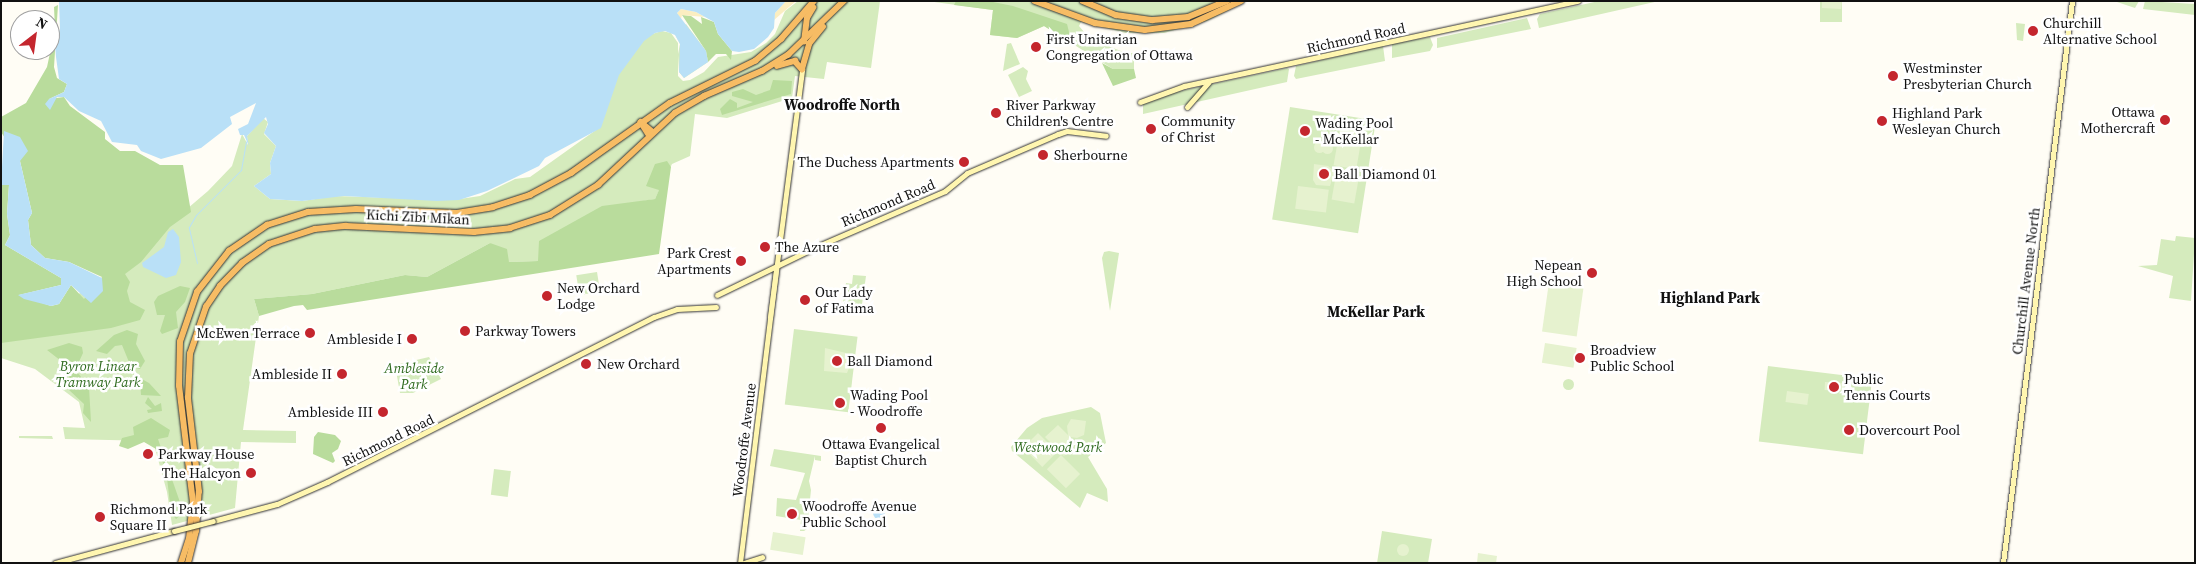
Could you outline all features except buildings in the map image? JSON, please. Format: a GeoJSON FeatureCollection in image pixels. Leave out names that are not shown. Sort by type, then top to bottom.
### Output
{"type":"FeatureCollection","features":[{"type":"Feature","properties":{"kind":"highway"},"geometry":{"type":"LineString","coordinates":[[802,69],[807,18],[816,1]]}},
{"type":"Feature","properties":{"kind":"highway","name":"Kichi Zībī Mīkan"},"geometry":{"type":"LineString","coordinates":[[181,563],[189,538],[193,503],[179,386],[180,342],[197,292],[229,251],[263,227],[308,212],[356,209],[450,213],[517,200],[572,173],[641,122],[686,94],[755,61],[781,40],[816,1]]}},
{"type":"Feature","properties":{"kind":"highway"},"geometry":{"type":"LineString","coordinates":[[802,69],[809,44],[845,1]]}},
{"type":"Feature","properties":{"kind":"highway","name":"Kichi Zībī Mīkan"},"geometry":{"type":"LineString","coordinates":[[188,563],[196,531],[199,492],[188,398],[190,354],[206,307],[238,267],[269,244],[315,229],[346,226],[474,232],[529,223],[559,211],[591,191],[651,134],[690,103],[755,75],[777,63],[804,42],[845,1]]}},
{"type":"Feature","properties":{"kind":"highway"},"geometry":{"type":"LineString","coordinates":[[1035,1],[1095,23],[1145,30],[1199,21],[1241,1]]}},
{"type":"Feature","properties":{"kind":"highway"},"geometry":{"type":"LineString","coordinates":[[1083,1],[1116,15],[1153,20],[1188,17],[1226,1]]}},
{"type":"Feature","properties":{"kind":"highway"},"geometry":{"type":"LineString","coordinates":[[755,75],[791,61],[798,62],[802,69]]}},
{"type":"Feature","properties":{"kind":"highway"},"geometry":{"type":"LineString","coordinates":[[641,122],[651,134]]}},
{"type":"Feature","properties":{"kind":"main road","name":"Richmond Road"},"geometry":{"type":"LineString","coordinates":[[1140,102],[1163,92],[1211,80],[1578,1]]}},
{"type":"Feature","properties":{"kind":"main road","name":"Churchill Avenue North"},"geometry":{"type":"LineString","coordinates":[[2003,563],[2072,1]]}},
{"type":"Feature","properties":{"kind":"main road","name":"Woodroffe Avenue"},"geometry":{"type":"LineString","coordinates":[[740,563],[802,69]]}},
{"type":"Feature","properties":{"kind":"main road"},"geometry":{"type":"LineString","coordinates":[[1187,107],[1211,80]]}},
{"type":"Feature","properties":{"kind":"main road","name":"Richmond Road"},"geometry":{"type":"LineString","coordinates":[[716,295],[777,269],[818,246],[945,191],[967,173],[1068,130],[1106,136]]}},
{"type":"Feature","properties":{"kind":"main road","name":"Richmond Road"},"geometry":{"type":"LineString","coordinates":[[55,563],[277,504],[333,480],[654,317],[677,309],[716,307]]}},
{"type":"Feature","properties":{"kind":"main road"},"geometry":{"type":"LineString","coordinates":[[744,563],[762,557]]}},
{"type":"Feature","properties":{"kind":"green space","name":"Byron Linear Tramway Park"},"geometry":{"type":"Polygon","coordinates":[[[798,1],[880,1],[871,68],[827,62],[824,79],[795,76],[792,98],[727,118],[695,114],[690,156],[672,164],[655,199],[632,203],[538,261],[509,262],[490,243],[427,277],[405,275],[312,294],[254,299],[259,316],[243,430],[296,431],[296,443],[241,442],[235,508],[172,525],[167,492],[153,441],[65,439],[63,427],[85,428],[79,402],[35,369],[1,358],[1,339],[106,278],[208,191],[232,166],[242,134],[248,145],[247,136],[263,118],[268,122],[264,134],[276,146],[270,163],[271,174],[254,186],[270,199],[302,201],[336,196],[453,200],[480,196],[515,179],[530,177],[596,130],[603,119],[614,83],[630,50],[649,35],[662,31],[671,33],[678,43],[678,54],[680,44],[675,34],[686,24],[706,51],[708,62],[684,78],[679,72],[678,55],[678,76],[683,81],[690,80],[704,72],[718,57],[751,52],[766,43],[775,34],[785,11],[798,1]]]}},
{"type":"Feature","properties":{"kind":"green space"},"geometry":{"type":"Polygon","coordinates":[[[927,1],[1247,1],[1207,21],[1164,33],[1126,33],[1081,22],[1079,26],[1090,39],[1126,53],[1134,53],[1134,69],[1113,69],[1068,41],[1070,36],[1065,39],[1044,26],[1017,38],[990,35],[993,10],[927,1]]]}},
{"type":"Feature","properties":{"kind":"green space"},"geometry":{"type":"Polygon","coordinates":[[[956,1],[988,1],[1013,6],[1067,24],[1070,36],[1068,41],[1044,26],[1017,38],[990,35],[993,10],[954,5],[956,1]]]}},
{"type":"Feature","properties":{"kind":"green space"},"geometry":{"type":"Polygon","coordinates":[[[1599,1],[1659,1],[1539,28],[1537,19],[1540,14],[1599,1]]]}},
{"type":"Feature","properties":{"kind":"green space"},"geometry":{"type":"Polygon","coordinates":[[[1820,1],[1842,1],[1842,22],[1820,22],[1820,1]]]}},
{"type":"Feature","properties":{"kind":"green space"},"geometry":{"type":"Polygon","coordinates":[[[1822,1],[1842,1],[1841,9],[1822,8],[1822,1]]]}},
{"type":"Feature","properties":{"kind":"green space"},"geometry":{"type":"Polygon","coordinates":[[[2114,1],[2139,1],[2135,8],[2114,1]]]}},
{"type":"Feature","properties":{"kind":"green space"},"geometry":{"type":"Polygon","coordinates":[[[2145,1],[2195,4],[2195,15],[2143,9],[2145,1]]]}},
{"type":"Feature","properties":{"kind":"green space"},"geometry":{"type":"Polygon","coordinates":[[[682,15],[691,16],[702,24],[701,17],[714,22],[718,34],[732,51],[731,60],[726,54],[716,54],[708,62],[706,51],[682,15]]]}},
{"type":"Feature","properties":{"kind":"green space"},"geometry":{"type":"Polygon","coordinates":[[[1527,18],[1531,29],[1437,48],[1437,38],[1527,18]]]}},
{"type":"Feature","properties":{"kind":"green space"},"geometry":{"type":"Polygon","coordinates":[[[2016,23],[2025,24],[2023,41],[2017,40],[2016,23]]]}},
{"type":"Feature","properties":{"kind":"green space"},"geometry":{"type":"Polygon","coordinates":[[[1430,37],[1433,45],[1430,51],[1392,58],[1392,44],[1430,37]]]}},
{"type":"Feature","properties":{"kind":"green space"},"geometry":{"type":"Polygon","coordinates":[[[1011,43],[1020,64],[1003,71],[1007,44],[1011,43]]]}},
{"type":"Feature","properties":{"kind":"green space"},"geometry":{"type":"Polygon","coordinates":[[[1383,46],[1385,61],[1296,79],[1294,76],[1296,66],[1383,46]]]}},
{"type":"Feature","properties":{"kind":"green space"},"geometry":{"type":"Polygon","coordinates":[[[49,60],[54,60],[57,78],[67,84],[64,92],[49,99],[64,97],[70,106],[105,132],[105,139],[120,151],[135,151],[160,165],[183,165],[191,212],[170,227],[141,262],[125,274],[130,282],[127,291],[130,302],[145,310],[140,320],[111,328],[1,343],[1,185],[9,185],[7,214],[10,235],[5,245],[61,278],[61,285],[19,295],[51,306],[59,304],[71,285],[84,299],[102,277],[69,262],[45,258],[31,245],[28,220],[32,213],[20,161],[1,132],[1,117],[26,103],[47,67],[49,60]]]}},
{"type":"Feature","properties":{"kind":"green space"},"geometry":{"type":"Polygon","coordinates":[[[1102,63],[1113,69],[1134,69],[1136,78],[1113,86],[1102,63]]]}},
{"type":"Feature","properties":{"kind":"green space"},"geometry":{"type":"Polygon","coordinates":[[[1023,67],[1028,71],[1026,79],[1032,91],[1019,97],[1008,75],[1023,67]]]}},
{"type":"Feature","properties":{"kind":"green space"},"geometry":{"type":"Polygon","coordinates":[[[1289,69],[1287,82],[1143,114],[1143,103],[1171,93],[1289,69]]]}},
{"type":"Feature","properties":{"kind":"green space"},"geometry":{"type":"Polygon","coordinates":[[[773,80],[792,81],[791,94],[722,115],[720,109],[730,99],[737,103],[737,108],[753,102],[732,96],[732,92],[743,89],[756,95],[770,90],[773,80]]]}},
{"type":"Feature","properties":{"kind":"green space"},"geometry":{"type":"Polygon","coordinates":[[[1290,107],[1376,121],[1358,233],[1272,220],[1290,107]]]}},
{"type":"Feature","properties":{"kind":"green space"},"geometry":{"type":"Polygon","coordinates":[[[1322,118],[1326,118],[1330,124],[1326,130],[1322,130],[1318,126],[1318,122],[1322,118]]]}},
{"type":"Feature","properties":{"kind":"green space"},"geometry":{"type":"Polygon","coordinates":[[[1341,123],[1364,127],[1356,169],[1334,165],[1341,123]]]}},
{"type":"Feature","properties":{"kind":"green space"},"geometry":{"type":"Polygon","coordinates":[[[1317,142],[1321,142],[1324,147],[1323,151],[1317,152],[1314,149],[1314,145],[1317,142]]]}},
{"type":"Feature","properties":{"kind":"green space"},"geometry":{"type":"Polygon","coordinates":[[[1325,143],[1329,143],[1332,148],[1331,152],[1325,153],[1322,150],[1322,146],[1325,143]]]}},
{"type":"Feature","properties":{"kind":"green space"},"geometry":{"type":"Polygon","coordinates":[[[667,161],[671,167],[659,254],[307,310],[303,305],[294,306],[259,316],[254,299],[312,294],[405,275],[427,277],[490,243],[507,249],[509,262],[538,261],[539,241],[602,206],[655,199],[659,190],[646,186],[655,164],[667,161]]]}},
{"type":"Feature","properties":{"kind":"green space","name":"Ball Diamond 01"},"geometry":{"type":"Polygon","coordinates":[[[1314,164],[1328,166],[1334,171],[1330,186],[1316,185],[1313,180],[1314,164]]]}},
{"type":"Feature","properties":{"kind":"green space"},"geometry":{"type":"Polygon","coordinates":[[[1337,169],[1360,173],[1354,204],[1332,200],[1337,169]]]}},
{"type":"Feature","properties":{"kind":"green space"},"geometry":{"type":"Polygon","coordinates":[[[1298,186],[1329,190],[1326,213],[1295,209],[1298,186]]]}},
{"type":"Feature","properties":{"kind":"green space"},"geometry":{"type":"Polygon","coordinates":[[[2176,236],[2195,238],[2191,301],[2169,298],[2173,276],[2138,266],[2157,265],[2161,239],[2175,241],[2176,236]]]}},
{"type":"Feature","properties":{"kind":"green space"},"geometry":{"type":"Polygon","coordinates":[[[1104,252],[1119,253],[1110,311],[1102,258],[1104,252]]]}},
{"type":"Feature","properties":{"kind":"green space"},"geometry":{"type":"Polygon","coordinates":[[[597,272],[600,292],[579,295],[576,275],[597,272]]]}},
{"type":"Feature","properties":{"kind":"green space"},"geometry":{"type":"Polygon","coordinates":[[[853,275],[866,276],[862,304],[849,304],[848,310],[842,309],[846,283],[852,284],[853,275]]]}},
{"type":"Feature","properties":{"kind":"green space"},"geometry":{"type":"Polygon","coordinates":[[[1549,282],[1584,287],[1577,336],[1542,332],[1549,282]]]}},
{"type":"Feature","properties":{"kind":"green space"},"geometry":{"type":"Polygon","coordinates":[[[180,286],[190,288],[185,302],[176,312],[178,328],[162,334],[160,331],[165,315],[157,315],[154,302],[158,296],[180,286]]]}},
{"type":"Feature","properties":{"kind":"green space"},"geometry":{"type":"Polygon","coordinates":[[[794,329],[858,337],[848,412],[785,404],[794,329]]]}},
{"type":"Feature","properties":{"kind":"green space"},"geometry":{"type":"Polygon","coordinates":[[[127,330],[138,334],[136,344],[145,361],[140,369],[131,367],[122,345],[115,346],[107,354],[96,351],[114,335],[127,330]]]}},
{"type":"Feature","properties":{"kind":"green space"},"geometry":{"type":"Polygon","coordinates":[[[69,343],[82,347],[83,353],[77,366],[78,373],[89,387],[91,422],[83,413],[84,404],[69,390],[71,382],[66,376],[65,364],[47,350],[69,343]]]}},
{"type":"Feature","properties":{"kind":"green space"},"geometry":{"type":"Polygon","coordinates":[[[1545,343],[1577,348],[1573,368],[1542,363],[1545,343]]]}},
{"type":"Feature","properties":{"kind":"green space","name":"Ball Diamond"},"geometry":{"type":"Polygon","coordinates":[[[825,348],[846,353],[851,363],[847,373],[824,371],[825,348]]]}},
{"type":"Feature","properties":{"kind":"green space","name":"Ambleside Park"},"geometry":{"type":"Polygon","coordinates":[[[429,357],[441,379],[413,393],[400,393],[395,365],[429,357]]]}},
{"type":"Feature","properties":{"kind":"green space"},"geometry":{"type":"Polygon","coordinates":[[[1768,366],[1872,379],[1863,454],[1759,441],[1768,366]]]}},
{"type":"Feature","properties":{"kind":"green space"},"geometry":{"type":"Polygon","coordinates":[[[140,378],[149,383],[161,396],[141,395],[140,378]]]}},
{"type":"Feature","properties":{"kind":"green space"},"geometry":{"type":"Polygon","coordinates":[[[1568,378],[1574,384],[1568,390],[1562,384],[1568,378]]]}},
{"type":"Feature","properties":{"kind":"green space","name":"Public Tennis Courts"},"geometry":{"type":"Polygon","coordinates":[[[1825,382],[1844,383],[1844,391],[1825,390],[1825,382]]]}},
{"type":"Feature","properties":{"kind":"green space"},"geometry":{"type":"Polygon","coordinates":[[[1787,391],[1809,394],[1807,405],[1785,402],[1787,391]]]}},
{"type":"Feature","properties":{"kind":"green space"},"geometry":{"type":"Polygon","coordinates":[[[148,397],[155,406],[161,403],[162,411],[148,413],[147,410],[152,409],[145,403],[148,397]]]}},
{"type":"Feature","properties":{"kind":"green space","name":"Westwood Park"},"geometry":{"type":"Polygon","coordinates":[[[1091,407],[1100,413],[1106,443],[1088,457],[1107,489],[1108,502],[1087,493],[1080,508],[1012,451],[1011,447],[1027,428],[1042,418],[1091,407]]]}},
{"type":"Feature","properties":{"kind":"green space"},"geometry":{"type":"Polygon","coordinates":[[[151,418],[170,430],[168,437],[158,439],[182,508],[182,514],[176,519],[171,513],[166,469],[156,449],[144,442],[128,449],[119,446],[122,438],[134,435],[133,427],[151,418]]]}},
{"type":"Feature","properties":{"kind":"green space"},"geometry":{"type":"Polygon","coordinates":[[[1071,419],[1086,421],[1084,435],[1077,438],[1070,437],[1076,443],[1064,456],[1045,437],[1058,425],[1068,435],[1067,426],[1071,419]]]}},
{"type":"Feature","properties":{"kind":"green space"},"geometry":{"type":"Polygon","coordinates":[[[318,432],[335,435],[341,441],[338,449],[332,453],[335,461],[333,463],[313,454],[314,437],[318,432]]]}},
{"type":"Feature","properties":{"kind":"green space"},"geometry":{"type":"Polygon","coordinates":[[[1038,433],[1057,452],[1042,467],[1023,448],[1038,433]]]}},
{"type":"Feature","properties":{"kind":"green space"},"geometry":{"type":"Polygon","coordinates":[[[19,436],[52,436],[53,439],[19,438],[19,436]]]}},
{"type":"Feature","properties":{"kind":"green space"},"geometry":{"type":"Polygon","coordinates":[[[774,449],[821,456],[821,461],[815,460],[815,456],[809,481],[811,490],[807,529],[804,531],[800,531],[801,520],[776,516],[777,498],[796,500],[805,473],[770,466],[774,449]]]}},
{"type":"Feature","properties":{"kind":"green space"},"geometry":{"type":"Polygon","coordinates":[[[1061,455],[1080,474],[1066,488],[1047,469],[1061,455]]]}},
{"type":"Feature","properties":{"kind":"green space"},"geometry":{"type":"Polygon","coordinates":[[[494,469],[511,471],[508,497],[491,495],[494,469]]]}},
{"type":"Feature","properties":{"kind":"green space"},"geometry":{"type":"Polygon","coordinates":[[[1382,531],[1432,539],[1428,563],[1377,563],[1382,531]]]}},
{"type":"Feature","properties":{"kind":"green space"},"geometry":{"type":"Polygon","coordinates":[[[773,532],[806,537],[803,555],[770,550],[773,532]]]}},
{"type":"Feature","properties":{"kind":"green space"},"geometry":{"type":"Polygon","coordinates":[[[1401,544],[1405,544],[1409,550],[1405,556],[1401,556],[1397,552],[1397,548],[1401,544]]]}},
{"type":"Feature","properties":{"kind":"green space"},"geometry":{"type":"Polygon","coordinates":[[[1478,553],[1497,556],[1496,563],[1477,563],[1478,553]]]}},
{"type":"Feature","properties":{"kind":"sand"},"geometry":{"type":"Polygon","coordinates":[[[786,1],[796,1],[774,20],[775,13],[786,1]]]}},
{"type":"Feature","properties":{"kind":"sand"},"geometry":{"type":"Polygon","coordinates":[[[681,9],[696,12],[705,17],[682,15],[681,19],[677,13],[681,9]]]}},
{"type":"Feature","properties":{"kind":"water"},"geometry":{"type":"Polygon","coordinates":[[[59,1],[786,1],[775,13],[774,28],[768,37],[754,49],[739,52],[732,51],[718,34],[714,22],[696,12],[681,9],[677,13],[706,51],[708,62],[684,78],[679,72],[680,44],[675,35],[665,31],[655,33],[644,41],[619,75],[601,128],[545,158],[539,166],[487,191],[459,200],[437,201],[344,196],[302,201],[270,199],[254,186],[271,174],[270,163],[276,146],[264,133],[268,124],[266,117],[247,136],[249,146],[244,135],[240,135],[238,129],[248,124],[256,103],[230,117],[232,124],[201,148],[161,159],[141,151],[137,145],[112,142],[101,121],[79,111],[64,97],[57,97],[50,110],[45,104],[49,99],[64,92],[67,84],[59,79],[56,60],[60,60],[59,1]]]}},
{"type":"Feature","properties":{"kind":"water"},"geometry":{"type":"Polygon","coordinates":[[[4,131],[20,137],[28,151],[20,161],[32,213],[28,220],[31,245],[45,258],[69,262],[102,278],[103,291],[91,303],[71,285],[59,304],[51,306],[24,299],[18,295],[61,285],[61,278],[5,245],[10,235],[7,214],[9,185],[1,185],[4,131]]]}},
{"type":"Feature","properties":{"kind":"water"},"geometry":{"type":"Polygon","coordinates":[[[173,229],[179,237],[181,262],[176,275],[166,278],[143,267],[142,263],[164,247],[168,232],[173,229]]]}},
{"type":"Feature","properties":{"kind":"water"},"geometry":{"type":"Polygon","coordinates":[[[879,507],[885,513],[879,519],[873,513],[879,507]]]}},
{"type":"Feature","properties":{"kind":"waterway"},"geometry":{"type":"LineString","coordinates":[[197,263],[189,227],[196,215],[241,170],[246,141]]}},
{"type":"Feature","properties":{"kind":"place","name":"Churchill Alternative School"},"geometry":{"type":"Point","coordinates":[2033,31]}},
{"type":"Feature","properties":{"kind":"place","name":"First Unitarian Congregation of Ottawa"},"geometry":{"type":"Point","coordinates":[1036,47]}},
{"type":"Feature","properties":{"kind":"place","name":"Westminster Presbyterian Church"},"geometry":{"type":"Point","coordinates":[1893,76]}},
{"type":"Feature","properties":{"kind":"place","name":"River Parkway Children's Centre"},"geometry":{"type":"Point","coordinates":[996,113]}},
{"type":"Feature","properties":{"kind":"place","name":"Ottawa Mothercraft"},"geometry":{"type":"Point","coordinates":[2165,120]}},
{"type":"Feature","properties":{"kind":"place","name":"Highland Park Wesleyan Church"},"geometry":{"type":"Point","coordinates":[1882,121]}},
{"type":"Feature","properties":{"kind":"place","name":"Community of Christ"},"geometry":{"type":"Point","coordinates":[1151,129]}},
{"type":"Feature","properties":{"kind":"place","name":"Wading Pool - McKellar"},"geometry":{"type":"Point","coordinates":[1305,131]}},
{"type":"Feature","properties":{"kind":"place","name":"Sherbourne"},"geometry":{"type":"Point","coordinates":[1043,155]}},
{"type":"Feature","properties":{"kind":"place","name":"The Duchess Apartments"},"geometry":{"type":"Point","coordinates":[964,162]}},
{"type":"Feature","properties":{"kind":"place","name":"Ball Diamond 01"},"geometry":{"type":"Point","coordinates":[1324,174]}},
{"type":"Feature","properties":{"kind":"place","name":"The Azure"},"geometry":{"type":"Point","coordinates":[765,247]}},
{"type":"Feature","properties":{"kind":"place","name":"Park Crest Apartments"},"geometry":{"type":"Point","coordinates":[741,261]}},
{"type":"Feature","properties":{"kind":"place","name":"Nepean High School"},"geometry":{"type":"Point","coordinates":[1592,273]}},
{"type":"Feature","properties":{"kind":"place","name":"New Orchard Lodge"},"geometry":{"type":"Point","coordinates":[547,296]}},
{"type":"Feature","properties":{"kind":"place","name":"Our Lady of Fatima"},"geometry":{"type":"Point","coordinates":[805,300]}},
{"type":"Feature","properties":{"kind":"place","name":"Parkway Towers"},"geometry":{"type":"Point","coordinates":[465,331]}},
{"type":"Feature","properties":{"kind":"place","name":"McEwen Terrace"},"geometry":{"type":"Point","coordinates":[310,333]}},
{"type":"Feature","properties":{"kind":"place","name":"Ambleside I"},"geometry":{"type":"Point","coordinates":[412,339]}},
{"type":"Feature","properties":{"kind":"place","name":"Broadview Public School"},"geometry":{"type":"Point","coordinates":[1580,358]}},
{"type":"Feature","properties":{"kind":"place","name":"Ball Diamond"},"geometry":{"type":"Point","coordinates":[837,361]}},
{"type":"Feature","properties":{"kind":"place","name":"New Orchard"},"geometry":{"type":"Point","coordinates":[586,364]}},
{"type":"Feature","properties":{"kind":"place","name":"Ambleside II"},"geometry":{"type":"Point","coordinates":[342,374]}},
{"type":"Feature","properties":{"kind":"place","name":"Public Tennis Courts"},"geometry":{"type":"Point","coordinates":[1834,387]}},
{"type":"Feature","properties":{"kind":"place","name":"Wading Pool - Woodroffe"},"geometry":{"type":"Point","coordinates":[840,403]}},
{"type":"Feature","properties":{"kind":"place","name":"Ambleside III"},"geometry":{"type":"Point","coordinates":[383,412]}},
{"type":"Feature","properties":{"kind":"place","name":"Ottawa Evangelical Baptist Church"},"geometry":{"type":"Point","coordinates":[881,428]}},
{"type":"Feature","properties":{"kind":"place","name":"Dovercourt Pool"},"geometry":{"type":"Point","coordinates":[1849,430]}},
{"type":"Feature","properties":{"kind":"place","name":"Parkway House"},"geometry":{"type":"Point","coordinates":[148,454]}},
{"type":"Feature","properties":{"kind":"place","name":"The Halcyon"},"geometry":{"type":"Point","coordinates":[251,473]}},
{"type":"Feature","properties":{"kind":"place","name":"Woodroffe Avenue Public School"},"geometry":{"type":"Point","coordinates":[792,514]}},
{"type":"Feature","properties":{"kind":"place","name":"Richmond Park Square II"},"geometry":{"type":"Point","coordinates":[100,517]}},
{"type":"Feature","properties":{"kind":"district","name":"Woodroffe North"},"geometry":{"type":"Point","coordinates":[842,105]}},
{"type":"Feature","properties":{"kind":"district","name":"Highland Park"},"geometry":{"type":"Point","coordinates":[1710,298]}},
{"type":"Feature","properties":{"kind":"district","name":"McKellar Park"},"geometry":{"type":"Point","coordinates":[1376,312]}}]}
